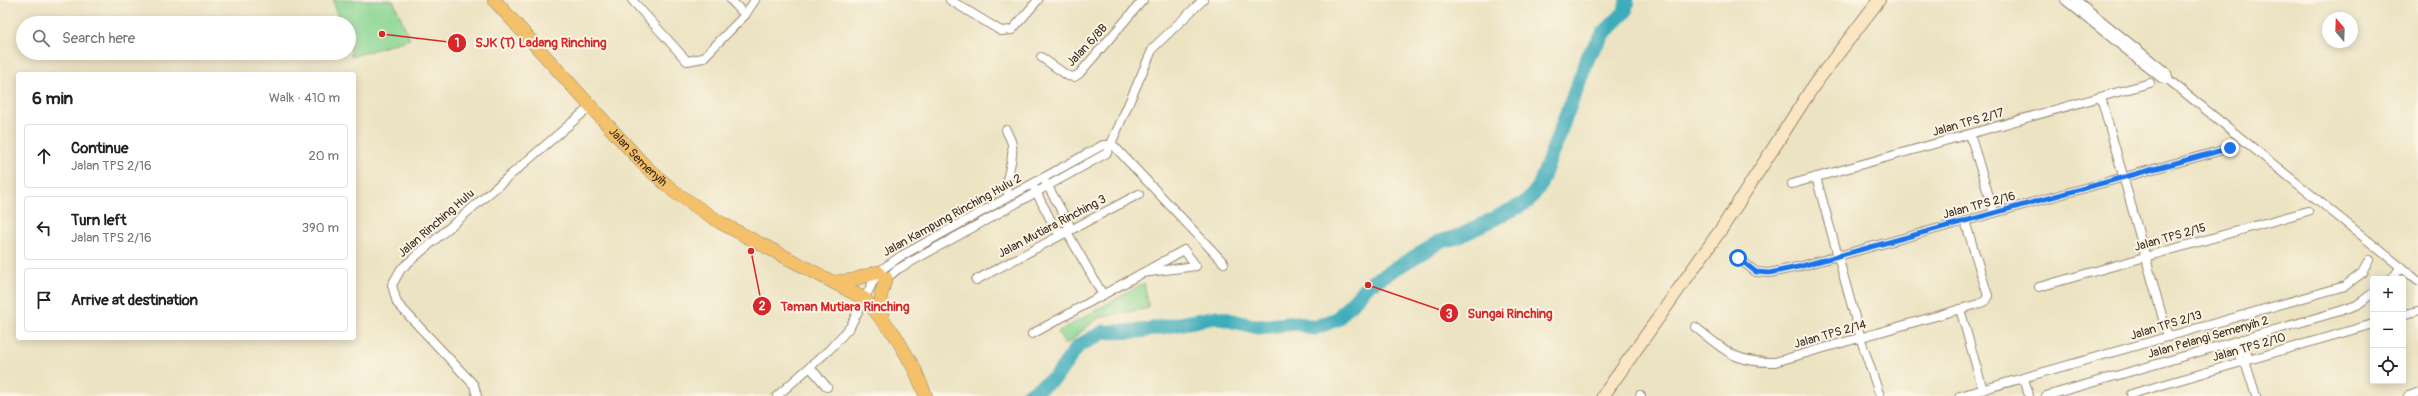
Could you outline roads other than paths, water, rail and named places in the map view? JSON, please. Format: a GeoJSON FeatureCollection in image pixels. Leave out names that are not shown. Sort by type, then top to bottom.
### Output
{"type":"FeatureCollection","features":[{"type":"Feature","properties":{"kind":"main road","name":"Jalan Semenyih"},"geometry":{"type":"LineString","coordinates":[[494,0],[644,165],[676,193],[721,223],[836,282],[864,302],[882,318],[895,335],[915,370],[926,396]]}},
{"type":"Feature","properties":{"kind":"main road","name":"Jalan Semenyih"},"geometry":{"type":"LineString","coordinates":[[815,272],[864,302],[895,335]]}},
{"type":"Feature","properties":{"kind":"main road"},"geometry":{"type":"LineString","coordinates":[[836,282],[882,275],[880,294],[882,318]]}},
{"type":"Feature","properties":{"kind":"street"},"geometry":{"type":"LineString","coordinates":[[632,0],[687,61],[703,58],[744,15],[755,0]]}},
{"type":"Feature","properties":{"kind":"street"},"geometry":{"type":"LineString","coordinates":[[731,0],[744,15]]}},
{"type":"Feature","properties":{"kind":"street"},"geometry":{"type":"LineString","coordinates":[[950,0],[1001,31],[1012,30],[1034,1]]}},
{"type":"Feature","properties":{"kind":"street","name":"Jalan 6/8B"},"geometry":{"type":"LineString","coordinates":[[1041,56],[1068,76],[1074,77],[1079,74],[1143,0]]}},
{"type":"Feature","properties":{"kind":"street","name":"Jalan Kampung Rinching Hulu 2"},"geometry":{"type":"LineString","coordinates":[[882,275],[1107,153],[1113,144],[1154,48],[1203,0]]}},
{"type":"Feature","properties":{"kind":"street"},"geometry":{"type":"LineString","coordinates":[[1603,396],[1722,228],[1814,85],[1878,0]]}},
{"type":"Feature","properties":{"kind":"street"},"geometry":{"type":"LineString","coordinates":[[2065,0],[2161,78],[2169,80],[2418,280]]}},
{"type":"Feature","properties":{"kind":"street"},"geometry":{"type":"LineString","coordinates":[[2076,0],[2167,73],[2169,80]]}},
{"type":"Feature","properties":{"kind":"street","name":"Jalan TPS 2/17"},"geometry":{"type":"LineString","coordinates":[[1792,184],[2150,83]]}},
{"type":"Feature","properties":{"kind":"street"},"geometry":{"type":"LineString","coordinates":[[2101,97],[2168,336]]}},
{"type":"Feature","properties":{"kind":"street","name":"Jalan Rinching Hulu"},"geometry":{"type":"LineString","coordinates":[[477,396],[474,385],[397,304],[392,285],[401,269],[591,106]]}},
{"type":"Feature","properties":{"kind":"street"},"geometry":{"type":"LineString","coordinates":[[1006,130],[1012,145],[1011,166],[1005,188],[1009,196]]}},
{"type":"Feature","properties":{"kind":"street"},"geometry":{"type":"LineString","coordinates":[[1970,134],[1994,213]]}},
{"type":"Feature","properties":{"kind":"street"},"geometry":{"type":"LineString","coordinates":[[1113,144],[1224,263]]}},
{"type":"Feature","properties":{"kind":"street","name":"Jalan Kampung Rinching Hulu 2"},"geometry":{"type":"LineString","coordinates":[[777,396],[810,367],[850,327],[882,275],[901,256],[1103,145],[1113,144]]}},
{"type":"Feature","properties":{"kind":"street","name":"Jalan TPS 2/16"},"geometry":{"type":"LineString","coordinates":[[1738,258],[1756,272],[1769,273],[1838,256],[2230,148]]}},
{"type":"Feature","properties":{"kind":"street"},"geometry":{"type":"LineString","coordinates":[[1816,177],[1860,337],[1880,396]]}},
{"type":"Feature","properties":{"kind":"street"},"geometry":{"type":"LineString","coordinates":[[1043,179],[1069,224],[1067,232],[1103,295]]}},
{"type":"Feature","properties":{"kind":"street"},"geometry":{"type":"LineString","coordinates":[[1032,184],[1056,230],[1067,232]]}},
{"type":"Feature","properties":{"kind":"street","name":"Jalan Mutiara Rinching 3"},"geometry":{"type":"LineString","coordinates":[[976,280],[1139,194]]}},
{"type":"Feature","properties":{"kind":"street","name":"Jalan TPS 2/15"},"geometry":{"type":"LineString","coordinates":[[2039,287],[2308,211]]}},
{"type":"Feature","properties":{"kind":"street","name":"Jalan TPS 2/14"},"geometry":{"type":"LineString","coordinates":[[1696,327],[1732,356],[1753,363],[1775,362],[1978,304],[1985,301],[1988,296],[1965,221]]}},
{"type":"Feature","properties":{"kind":"street"},"geometry":{"type":"LineString","coordinates":[[1032,334],[1103,295],[1142,273],[1184,250],[1196,266],[1142,273]]}},
{"type":"Feature","properties":{"kind":"street","name":"Jalan TPS 2/13"},"geometry":{"type":"LineString","coordinates":[[1960,396],[2345,286],[2362,273],[2369,260]]}},
{"type":"Feature","properties":{"kind":"street"},"geometry":{"type":"LineString","coordinates":[[2394,276],[2401,267]]}},
{"type":"Feature","properties":{"kind":"street","name":"Jalan Pelangi Semenyih 2"},"geometry":{"type":"LineString","coordinates":[[2046,396],[2340,311],[2357,305],[2370,295]]}},
{"type":"Feature","properties":{"kind":"street"},"geometry":{"type":"LineString","coordinates":[[1960,309],[1983,390]]}},
{"type":"Feature","properties":{"kind":"street"},"geometry":{"type":"LineString","coordinates":[[2406,314],[2417,311]]}},
{"type":"Feature","properties":{"kind":"street","name":"Jalan TPS 2/10"},"geometry":{"type":"LineString","coordinates":[[2131,394],[2370,325]]}},
{"type":"Feature","properties":{"kind":"street"},"geometry":{"type":"LineString","coordinates":[[2239,340],[2256,396]]}},
{"type":"Feature","properties":{"kind":"street"},"geometry":{"type":"LineString","coordinates":[[810,367],[827,387]]}},
{"type":"Feature","properties":{"kind":"street"},"geometry":{"type":"LineString","coordinates":[[2024,378],[2029,396]]}},
{"type":"Feature","properties":{"kind":"street"},"geometry":{"type":"LineString","coordinates":[[2408,396],[2418,393]]}},
{"type":"Feature","properties":{"kind":"waterway"},"geometry":{"type":"LineString","coordinates":[[1027,396],[1056,377],[1078,346],[1104,332],[1141,331],[1216,317],[1258,327],[1297,323],[1314,328],[1337,319],[1368,285],[1439,242],[1460,236],[1527,202],[1539,187],[1589,55],[1603,34],[1625,12],[1627,0]]}},
{"type":"Feature","properties":{"kind":"place","name":"SJK (T) Ladang Rinching"},"geometry":{"type":"Point","coordinates":[382,34]}},
{"type":"Feature","properties":{"kind":"place","name":"Taman Mutiara Rinching"},"geometry":{"type":"Point","coordinates":[751,251]}},
{"type":"Feature","properties":{"kind":"place","name":"Sungai Rinching"},"geometry":{"type":"Point","coordinates":[1368,285]}}]}
